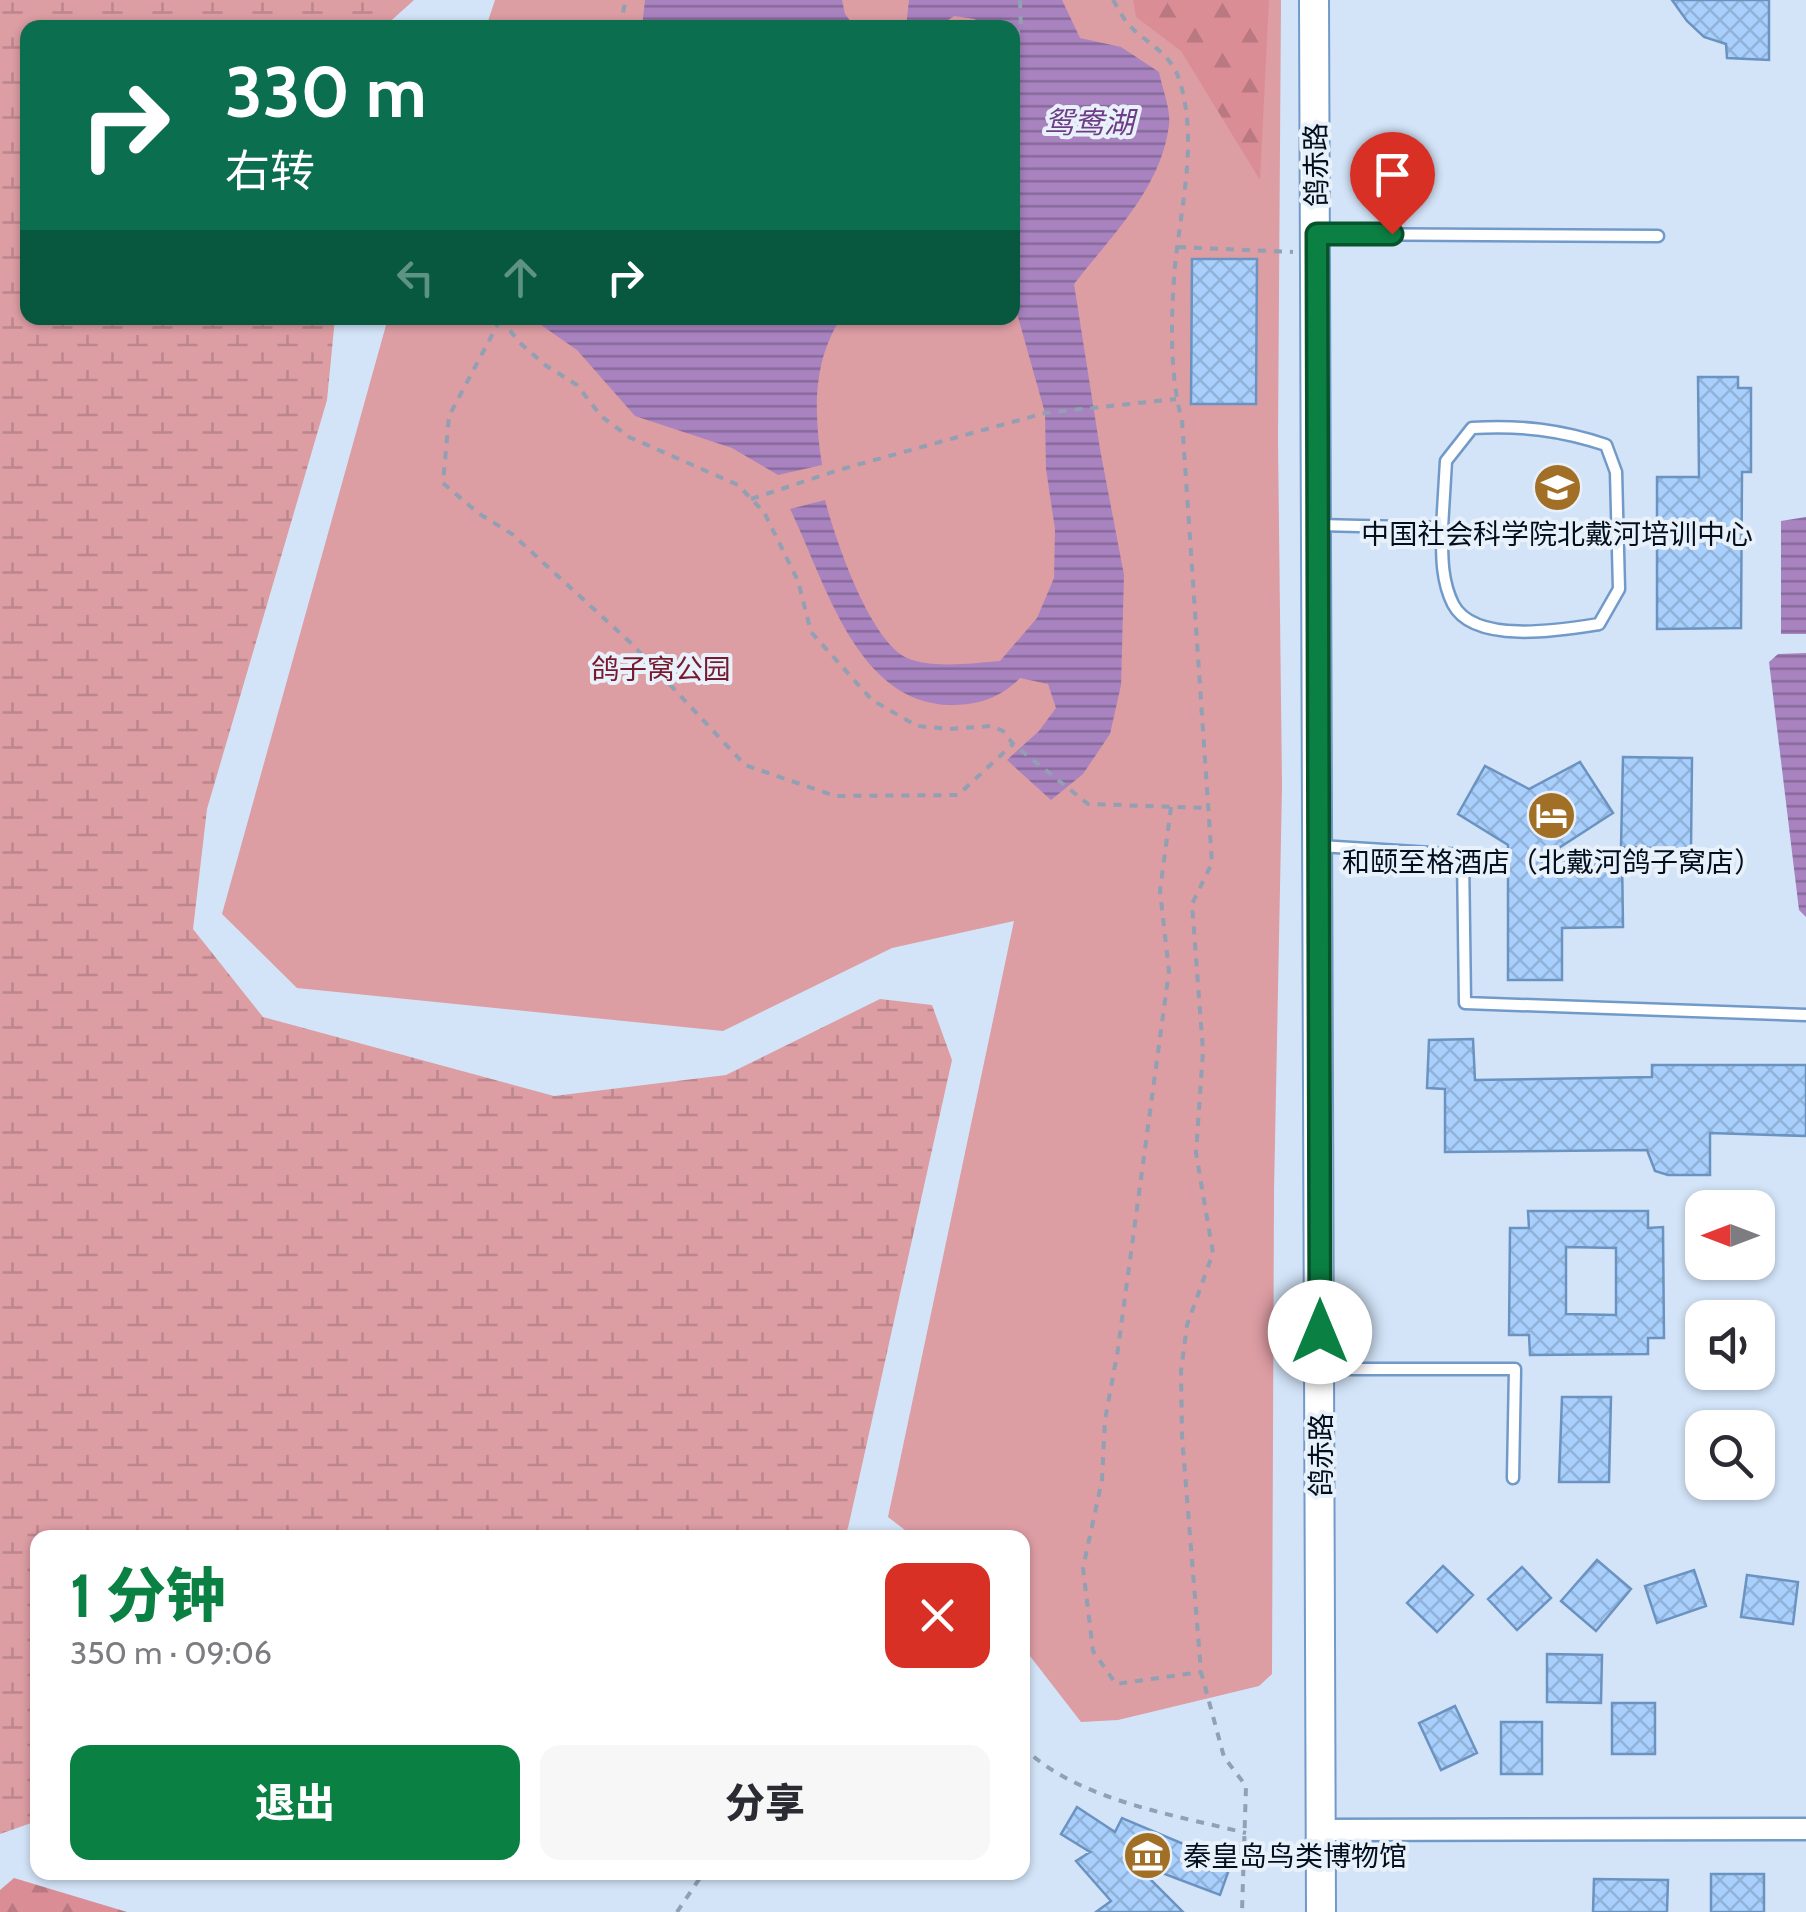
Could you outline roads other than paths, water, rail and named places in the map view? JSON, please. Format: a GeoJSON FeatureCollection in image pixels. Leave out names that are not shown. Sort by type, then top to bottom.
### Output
{"type":"FeatureCollection","features":[{"type":"Feature","properties":{"kind":"main road","name":"鸽赤路"},"geometry":{"type":"LineString","coordinates":[[1314,0],[1322,1912]]}},
{"type":"Feature","properties":{"kind":"street"},"geometry":{"type":"LineString","coordinates":[[1322,1830],[1806,1828]]}},
{"type":"Feature","properties":{"kind":"lane"},"geometry":{"type":"LineString","coordinates":[[1317,244],[1658,236]]}},
{"type":"Feature","properties":{"kind":"lane"},"geometry":{"type":"LineString","coordinates":[[1517,425],[1570,433],[1606,445],[1616,472],[1619,589],[1599,624],[1543,633],[1478,626],[1454,607],[1442,569],[1442,528],[1446,460],[1472,428],[1517,425]]}},
{"type":"Feature","properties":{"kind":"lane"},"geometry":{"type":"LineString","coordinates":[[1318,525],[1442,528]]}},
{"type":"Feature","properties":{"kind":"lane"},"geometry":{"type":"LineString","coordinates":[[1319,846],[1463,855],[1464,1004],[1806,1014]]}},
{"type":"Feature","properties":{"kind":"lane"},"geometry":{"type":"LineString","coordinates":[[1321,1369],[1515,1369],[1514,1478]]}},
{"type":"Feature","properties":{"kind":"water"},"geometry":{"type":"Polygon","coordinates":[[[645,0],[842,0],[850,20],[643,20],[645,0]]]}},
{"type":"Feature","properties":{"kind":"water","name":"鸳鸯湖"},"geometry":{"type":"Polygon","coordinates":[[[909,0],[1062,0],[1080,38],[1121,47],[1159,72],[1168,105],[1164,148],[1145,191],[1074,284],[1124,575],[1121,685],[1110,734],[1083,774],[1051,800],[1007,760],[1039,731],[1056,708],[1048,684],[1020,678],[989,699],[952,705],[919,699],[891,684],[868,662],[848,634],[790,509],[825,500],[845,562],[867,610],[893,648],[917,661],[1000,661],[1037,618],[1054,578],[1055,529],[1046,469],[1045,413],[1020,324],[1020,20],[954,16],[948,20],[907,20],[909,0]]]}},
{"type":"Feature","properties":{"kind":"water"},"geometry":{"type":"Polygon","coordinates":[[[541,325],[837,325],[820,370],[818,427],[822,465],[778,475],[732,448],[635,416],[577,350],[541,325]]]}},
{"type":"Feature","properties":{"kind":"water"},"geometry":{"type":"Polygon","coordinates":[[[1806,517],[1806,634],[1781,634],[1781,521],[1806,517]]]}},
{"type":"Feature","properties":{"kind":"water"},"geometry":{"type":"Polygon","coordinates":[[[1806,653],[1806,917],[1799,910],[1769,662],[1778,654],[1806,653]]]}},
{"type":"Feature","properties":{"kind":"place","name":"中国社会科学院北戴河培训中心"},"geometry":{"type":"Point","coordinates":[1557,487]}},
{"type":"Feature","properties":{"kind":"place","name":"和颐至格酒店（北戴河鸽子窝店）"},"geometry":{"type":"Point","coordinates":[1552,815]}},
{"type":"Feature","properties":{"kind":"place","name":"秦皇岛鸟类博物馆"},"geometry":{"type":"Point","coordinates":[1148,1856]}},
{"type":"Feature","properties":{"kind":"park label","name":"鸽子窝公园"},"geometry":{"type":"Point","coordinates":[661,669]}}]}
